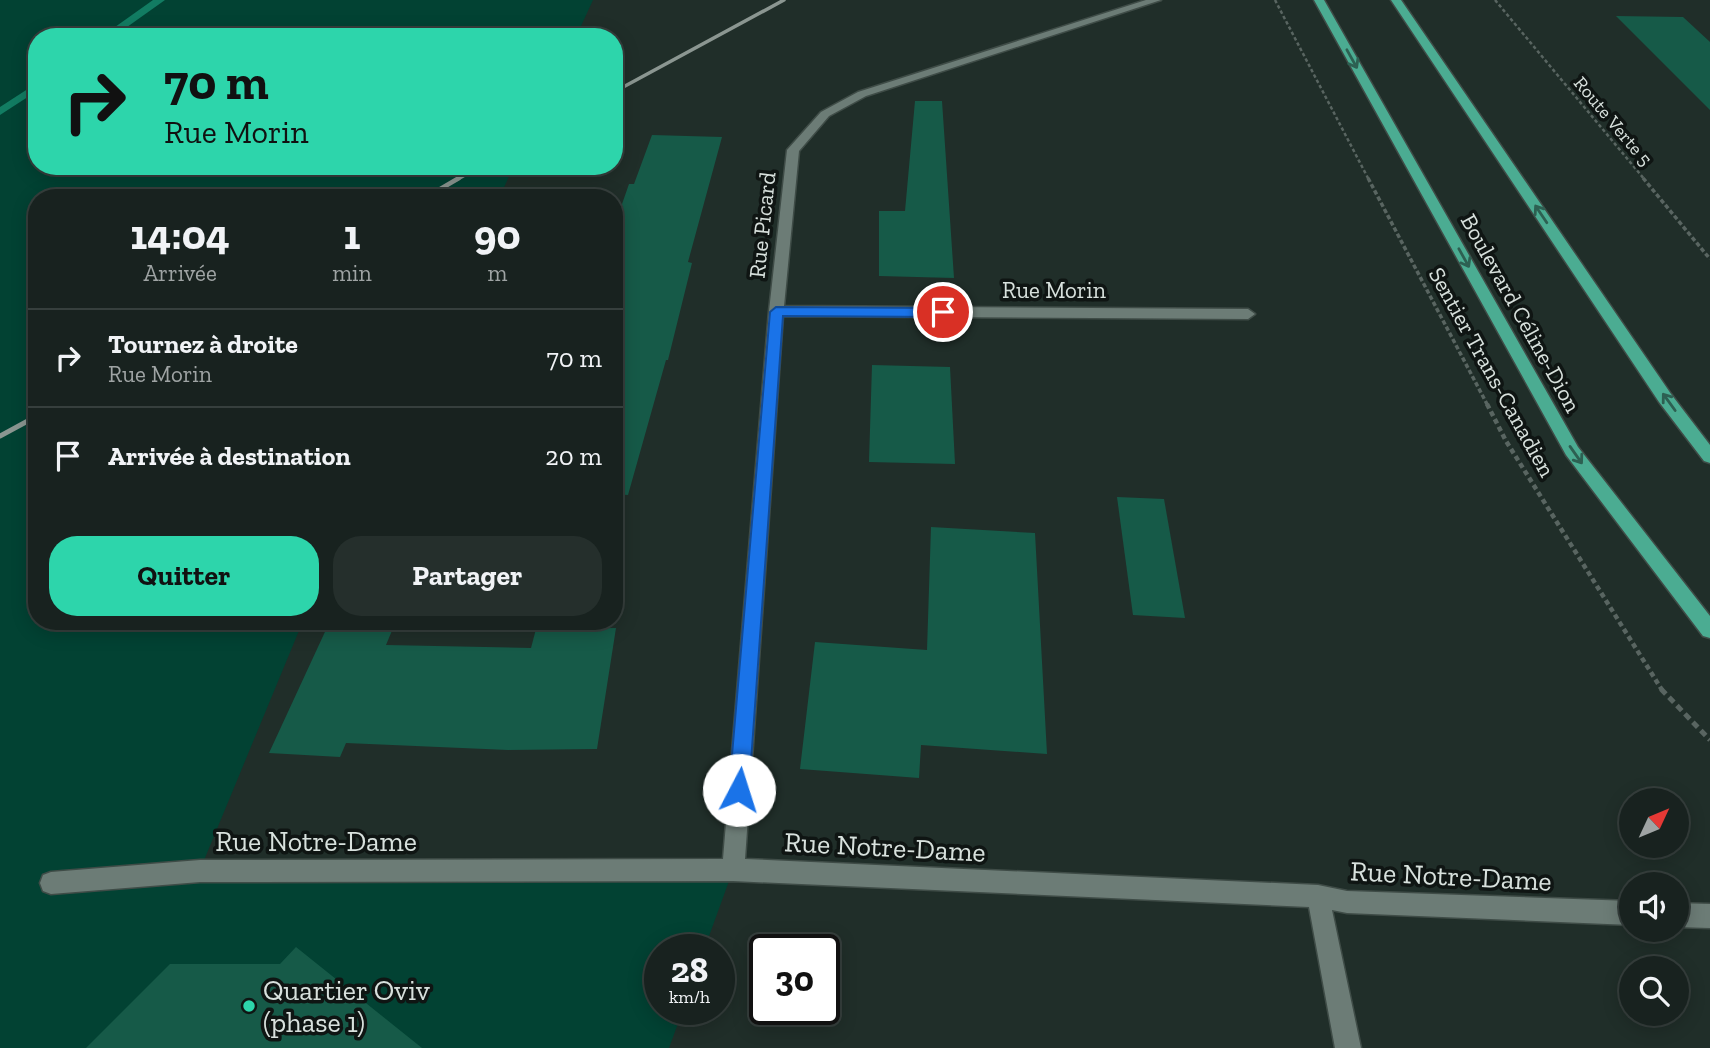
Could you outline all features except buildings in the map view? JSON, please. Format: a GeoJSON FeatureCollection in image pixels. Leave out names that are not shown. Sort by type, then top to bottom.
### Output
{"type":"FeatureCollection","features":[{"type":"Feature","properties":{"kind":"main road","name":"Boulevard Céline-Dion"},"geometry":{"type":"LineString","coordinates":[[1319,0],[1572,451],[1710,630]]}},
{"type":"Feature","properties":{"kind":"main road"},"geometry":{"type":"LineString","coordinates":[[1396,0],[1665,398],[1710,457]]}},
{"type":"Feature","properties":{"kind":"street","name":"Rue Picard"},"geometry":{"type":"LineString","coordinates":[[733,870],[776,312],[793,150],[825,114],[862,94],[1156,0]]}},
{"type":"Feature","properties":{"kind":"street","name":"Rue Morin"},"geometry":{"type":"LineString","coordinates":[[776,312],[1248,314]]}},
{"type":"Feature","properties":{"kind":"street","name":"Rue Notre-Dame"},"geometry":{"type":"LineString","coordinates":[[51,883],[200,871],[733,870],[1318,896],[1347,902],[1619,913]]}},
{"type":"Feature","properties":{"kind":"street"},"geometry":{"type":"LineString","coordinates":[[1318,896],[1348,1048]]}},
{"type":"Feature","properties":{"kind":"street"},"geometry":{"type":"LineString","coordinates":[[1689,915],[1710,916]]}},
{"type":"Feature","properties":{"kind":"path","name":"Sentier Trans-Canadien"},"geometry":{"type":"LineString","coordinates":[[1275,0],[1506,441],[1658,686],[1710,740]]}},
{"type":"Feature","properties":{"kind":"path","name":"Route Verte 5"},"geometry":{"type":"LineString","coordinates":[[1494,0],[1710,259]]}},
{"type":"Feature","properties":{"kind":"green space"},"geometry":{"type":"Polygon","coordinates":[[[0,0],[593,0],[580,28],[28,28],[28,175],[510,175],[503,189],[28,189],[28,630],[299,630],[200,870],[733,870],[710,934],[644,934],[644,1025],[677,1025],[669,1048],[0,1048],[0,0]]]}},
{"type":"Feature","properties":{"kind":"waterway"},"geometry":{"type":"LineString","coordinates":[[119,28],[160,0]]}},
{"type":"Feature","properties":{"kind":"waterway"},"geometry":{"type":"LineString","coordinates":[[0,112],[28,92]]}},
{"type":"Feature","properties":{"kind":"railway"},"geometry":{"type":"LineString","coordinates":[[623,87],[784,0]]}},
{"type":"Feature","properties":{"kind":"railway"},"geometry":{"type":"LineString","coordinates":[[456,180],[465,175]]}},
{"type":"Feature","properties":{"kind":"railway"},"geometry":{"type":"LineString","coordinates":[[440,189],[459,178]]}},
{"type":"Feature","properties":{"kind":"railway"},"geometry":{"type":"LineString","coordinates":[[0,436],[28,421]]}},
{"type":"Feature","properties":{"kind":"place","name":"Quartier Oviv (phase 1)"},"geometry":{"type":"Point","coordinates":[249,1006]}},
{"type":"Feature","properties":{"kind":"route"},"geometry":{"type":"LineString","coordinates":[[739,790],[776,312],[943,312]]}}]}
